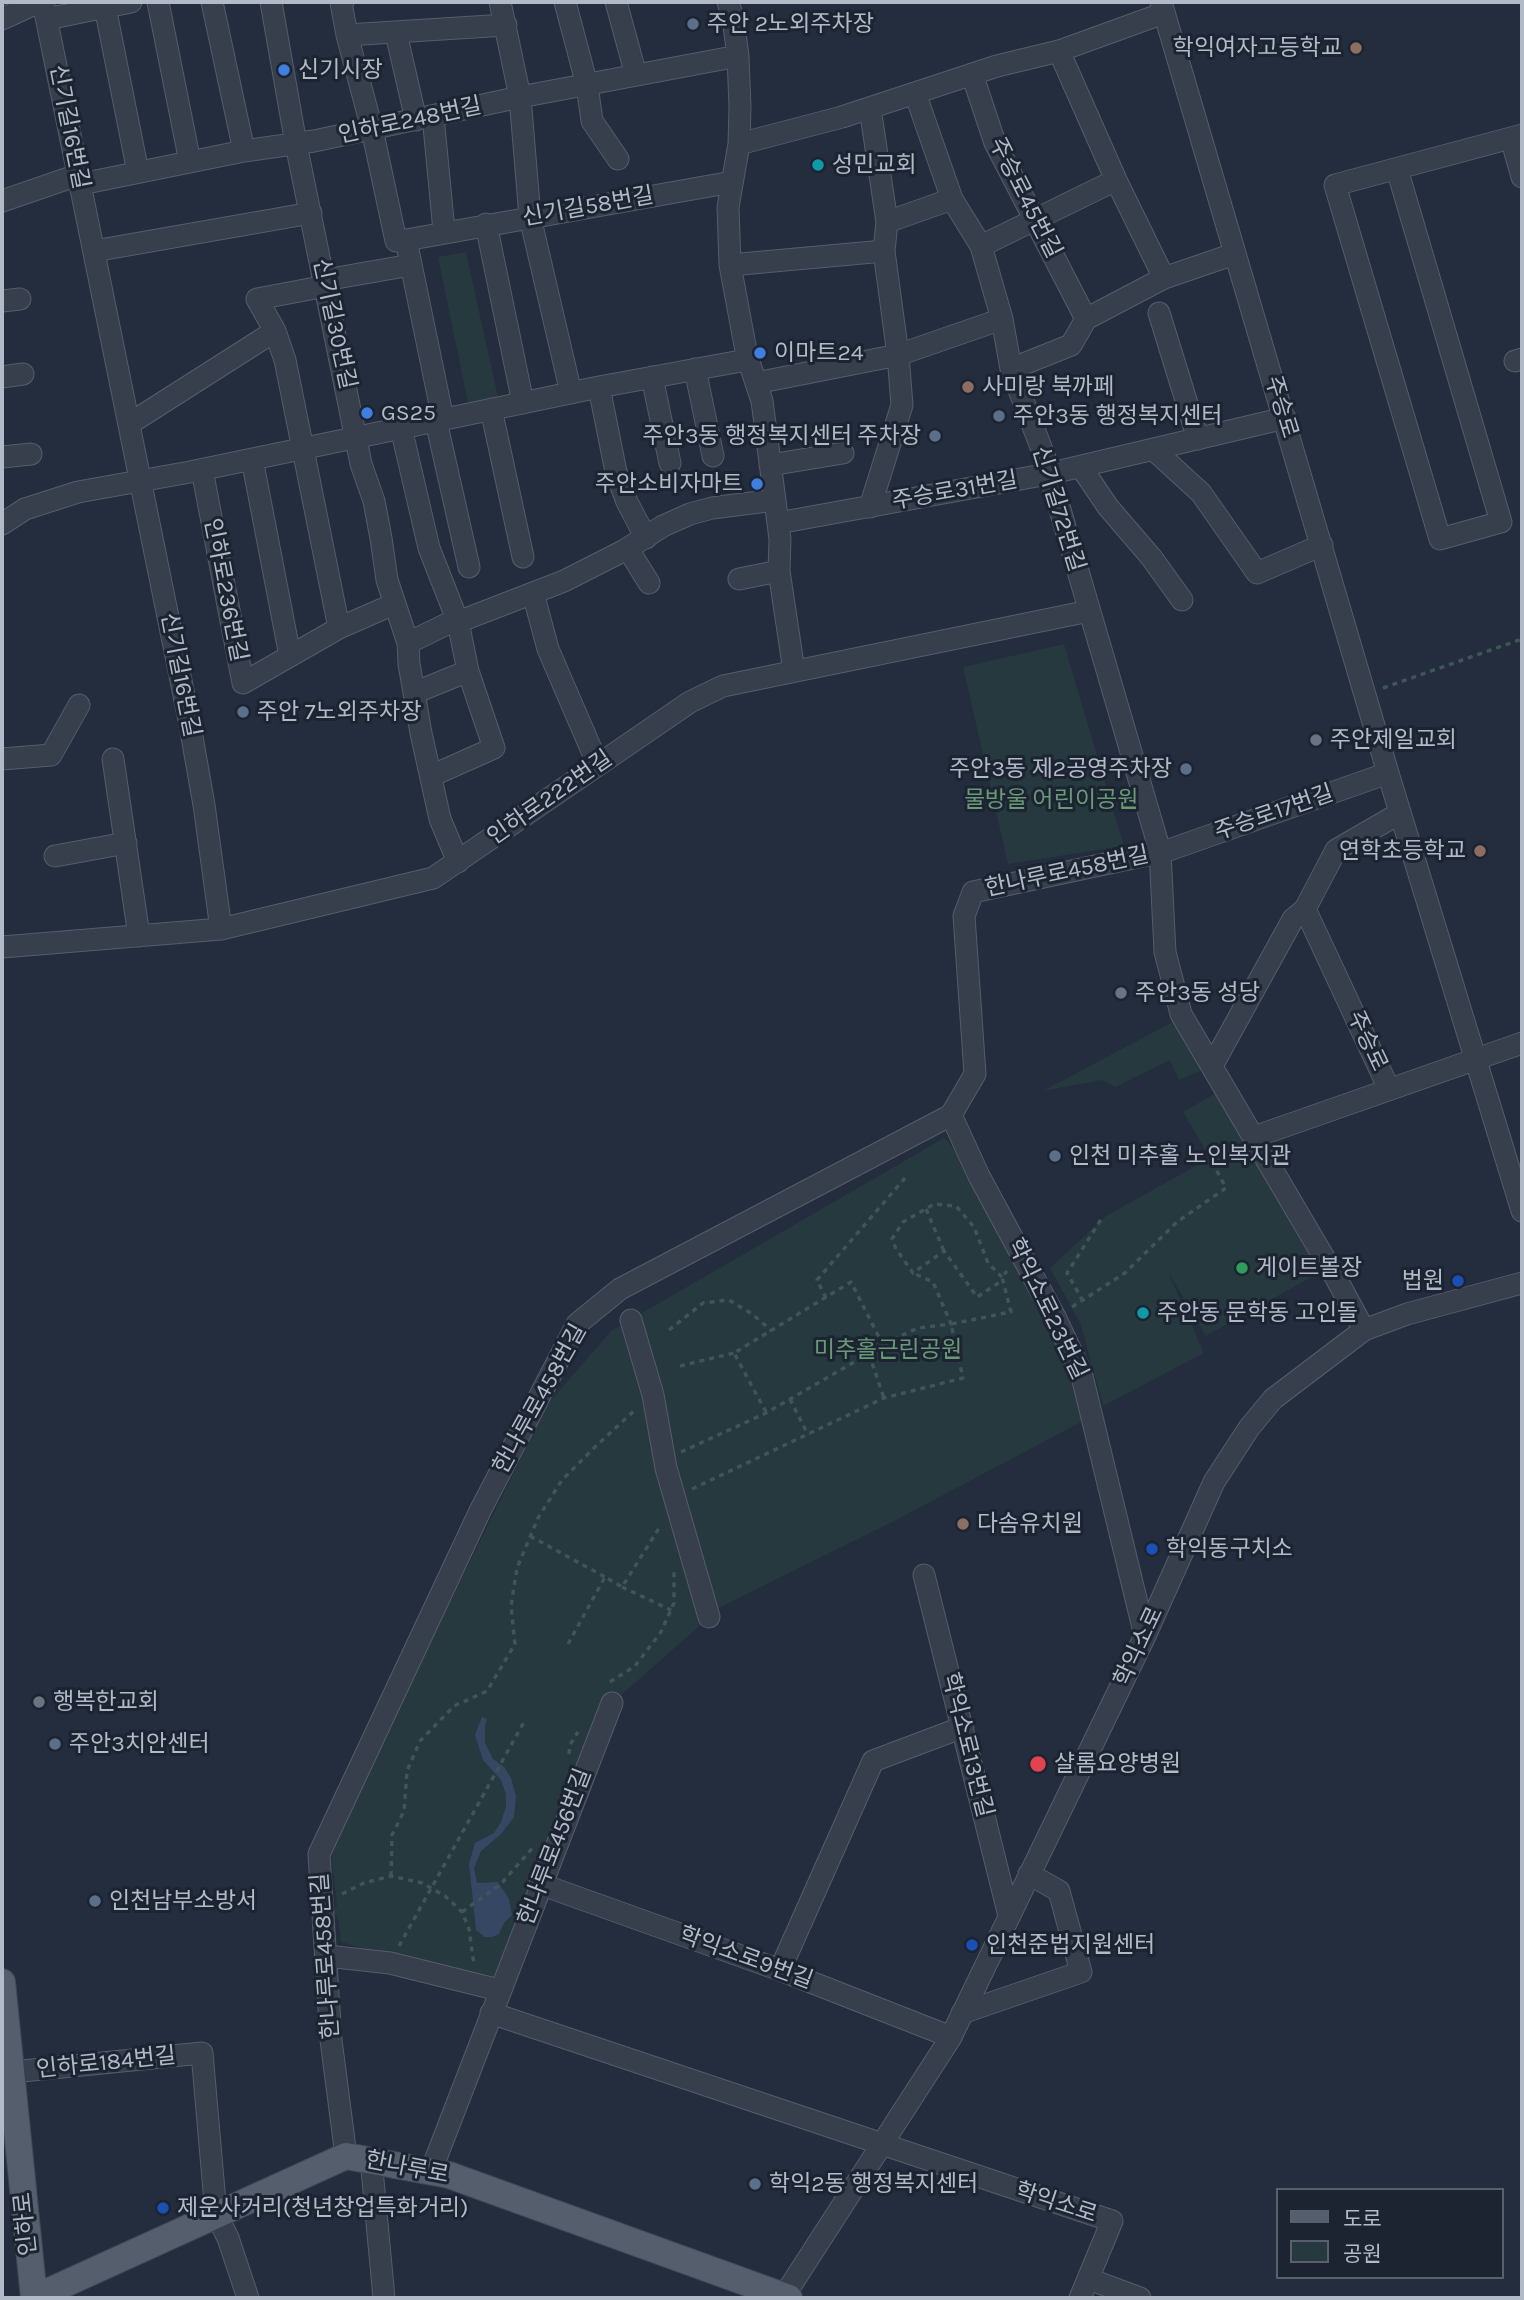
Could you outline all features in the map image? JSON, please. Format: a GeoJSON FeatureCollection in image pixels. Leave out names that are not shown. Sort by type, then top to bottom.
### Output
{"type":"FeatureCollection","features":[{"type":"Feature","properties":{"kind":"main road","name":"인하로"},"geometry":{"type":"LineString","coordinates":[[2,1982],[6,2073],[34,2298]]}},
{"type":"Feature","properties":{"kind":"main road","name":"한나루로"},"geometry":{"type":"LineString","coordinates":[[34,2298],[216,2214],[358,2157],[449,2175],[753,2292],[787,2297]]}},
{"type":"Feature","properties":{"kind":"street"},"geometry":{"type":"LineString","coordinates":[[2,19],[43,7],[131,2]]}},
{"type":"Feature","properties":{"kind":"street"},"geometry":{"type":"LineString","coordinates":[[158,2],[190,162]]}},
{"type":"Feature","properties":{"kind":"street"},"geometry":{"type":"LineString","coordinates":[[212,2],[244,151]]}},
{"type":"Feature","properties":{"kind":"street","name":"신기길30번길"},"geometry":{"type":"LineString","coordinates":[[271,2],[296,144],[361,464],[374,501],[387,580],[408,643],[414,693],[440,819],[458,862]]}},
{"type":"Feature","properties":{"kind":"street"},"geometry":{"type":"LineString","coordinates":[[341,2],[396,241],[406,240],[469,567]]}},
{"type":"Feature","properties":{"kind":"street"},"geometry":{"type":"LineString","coordinates":[[500,2],[520,97],[530,217],[571,393]]}},
{"type":"Feature","properties":{"kind":"street"},"geometry":{"type":"LineString","coordinates":[[565,2],[587,85],[592,121],[618,159]]}},
{"type":"Feature","properties":{"kind":"street"},"geometry":{"type":"LineString","coordinates":[[616,2],[636,75]]}},
{"type":"Feature","properties":{"kind":"street"},"geometry":{"type":"LineString","coordinates":[[728,2],[738,56],[739,144],[728,207],[730,265],[747,356],[762,401],[778,523],[779,571],[794,671]]}},
{"type":"Feature","properties":{"kind":"street"},"geometry":{"type":"LineString","coordinates":[[104,4],[138,172]]}},
{"type":"Feature","properties":{"kind":"street","name":"신기길16번길"},"geometry":{"type":"LineString","coordinates":[[43,7],[189,720],[221,929]]}},
{"type":"Feature","properties":{"kind":"street"},"geometry":{"type":"LineString","coordinates":[[739,144],[870,108],[972,74],[1059,51],[1163,7]]}},
{"type":"Feature","properties":{"kind":"street","name":"주승로"},"geometry":{"type":"LineString","coordinates":[[1163,7],[1388,773],[1522,1210]]}},
{"type":"Feature","properties":{"kind":"street"},"geometry":{"type":"LineString","coordinates":[[347,34],[506,25]]}},
{"type":"Feature","properties":{"kind":"street"},"geometry":{"type":"LineString","coordinates":[[396,33],[424,118],[444,232]]}},
{"type":"Feature","properties":{"kind":"street"},"geometry":{"type":"LineString","coordinates":[[1059,51],[1116,180],[1164,278]]}},
{"type":"Feature","properties":{"kind":"street","name":"인하로248번길"},"geometry":{"type":"LineString","coordinates":[[2,201],[69,178],[80,182],[244,151],[296,144],[520,97],[738,56]]}},
{"type":"Feature","properties":{"kind":"street","name":"주승로45번길"},"geometry":{"type":"LineString","coordinates":[[972,74],[995,144],[1086,319]]}},
{"type":"Feature","properties":{"kind":"street","name":"신기길72번길"},"geometry":{"type":"LineString","coordinates":[[915,93],[952,199],[981,246],[1002,318],[1011,369],[1044,455],[1160,851],[1165,952],[1181,1014],[1336,1278],[1363,1330]]}},
{"type":"Feature","properties":{"kind":"street"},"geometry":{"type":"LineString","coordinates":[[870,108],[887,222],[884,251],[898,355]]}},
{"type":"Feature","properties":{"kind":"street"},"geometry":{"type":"LineString","coordinates":[[1397,169],[1501,522],[1440,539],[1335,185],[1517,136],[1522,177]]}},
{"type":"Feature","properties":{"kind":"street"},"geometry":{"type":"LineString","coordinates":[[981,246],[1116,180]]}},
{"type":"Feature","properties":{"kind":"street","name":"신기길58번길"},"geometry":{"type":"LineString","coordinates":[[406,240],[732,182]]}},
{"type":"Feature","properties":{"kind":"street"},"geometry":{"type":"LineString","coordinates":[[887,222],[952,199]]}},
{"type":"Feature","properties":{"kind":"street"},"geometry":{"type":"LineString","coordinates":[[94,251],[311,213]]}},
{"type":"Feature","properties":{"kind":"street"},"geometry":{"type":"LineString","coordinates":[[486,225],[523,403]]}},
{"type":"Feature","properties":{"kind":"street"},"geometry":{"type":"LineString","coordinates":[[730,265],[884,251]]}},
{"type":"Feature","properties":{"kind":"street"},"geometry":{"type":"LineString","coordinates":[[1011,369],[1071,345],[1086,319],[1164,278],[1234,254]]}},
{"type":"Feature","properties":{"kind":"street"},"geometry":{"type":"LineString","coordinates":[[339,628],[285,360],[275,331],[257,299],[411,265]]}},
{"type":"Feature","properties":{"kind":"street"},"geometry":{"type":"LineString","coordinates":[[1159,313],[1198,439]]}},
{"type":"Feature","properties":{"kind":"street"},"geometry":{"type":"LineString","coordinates":[[756,383],[898,355],[1002,318]]}},
{"type":"Feature","properties":{"kind":"street"},"geometry":{"type":"LineString","coordinates":[[129,424],[275,331]]}},
{"type":"Feature","properties":{"kind":"street","name":"주승로31번길"},"geometry":{"type":"LineString","coordinates":[[870,507],[902,405],[898,355]]}},
{"type":"Feature","properties":{"kind":"street"},"geometry":{"type":"LineString","coordinates":[[2,524],[25,509],[78,492],[202,470],[599,387],[741,361],[747,356]]}},
{"type":"Feature","properties":{"kind":"street"},"geometry":{"type":"LineString","coordinates":[[695,369],[713,456]]}},
{"type":"Feature","properties":{"kind":"street"},"geometry":{"type":"LineString","coordinates":[[652,377],[670,463]]}},
{"type":"Feature","properties":{"kind":"street"},"geometry":{"type":"LineString","coordinates":[[599,387],[616,472],[627,502],[646,538]]}},
{"type":"Feature","properties":{"kind":"street"},"geometry":{"type":"LineString","coordinates":[[491,410],[523,556]]}},
{"type":"Feature","properties":{"kind":"street","name":"주승로31번길"},"geometry":{"type":"LineString","coordinates":[[778,523],[1048,474],[1285,418]]}},
{"type":"Feature","properties":{"kind":"street"},"geometry":{"type":"LineString","coordinates":[[401,428],[429,548],[458,622],[468,671],[494,748],[431,776]]}},
{"type":"Feature","properties":{"kind":"street"},"geometry":{"type":"LineString","coordinates":[[1154,450],[1201,493],[1257,573],[1322,545]]}},
{"type":"Feature","properties":{"kind":"street"},"geometry":{"type":"LineString","coordinates":[[770,465],[843,453]]}},
{"type":"Feature","properties":{"kind":"street"},"geometry":{"type":"LineString","coordinates":[[2,457],[30,454]]}},
{"type":"Feature","properties":{"kind":"street"},"geometry":{"type":"LineString","coordinates":[[252,459],[290,656]]}},
{"type":"Feature","properties":{"kind":"street"},"geometry":{"type":"LineString","coordinates":[[1081,467],[1108,507],[1152,557],[1182,600]]}},
{"type":"Feature","properties":{"kind":"street","name":"인하로236번길"},"geometry":{"type":"LineString","coordinates":[[202,470],[243,683],[339,628],[394,604]]}},
{"type":"Feature","properties":{"kind":"street"},"geometry":{"type":"LineString","coordinates":[[408,643],[447,624],[564,580],[628,549],[663,526],[690,514],[712,508],[775,500]]}},
{"type":"Feature","properties":{"kind":"street"},"geometry":{"type":"LineString","coordinates":[[628,549],[649,583]]}},
{"type":"Feature","properties":{"kind":"street"},"geometry":{"type":"LineString","coordinates":[[739,579],[779,571]]}},
{"type":"Feature","properties":{"kind":"street"},"geometry":{"type":"LineString","coordinates":[[533,593],[548,649],[598,765]]}},
{"type":"Feature","properties":{"kind":"street","name":"인하로222번길"},"geometry":{"type":"LineString","coordinates":[[2,947],[221,929],[433,878],[701,696],[723,686],[1089,611]]}},
{"type":"Feature","properties":{"kind":"street"},"geometry":{"type":"LineString","coordinates":[[414,693],[468,671]]}},
{"type":"Feature","properties":{"kind":"street"},"geometry":{"type":"LineString","coordinates":[[2,759],[51,755],[79,705]]}},
{"type":"Feature","properties":{"kind":"street"},"geometry":{"type":"LineString","coordinates":[[113,759],[139,936]]}},
{"type":"Feature","properties":{"kind":"street","name":"주승로17번길"},"geometry":{"type":"LineString","coordinates":[[1160,851],[1388,773]]}},
{"type":"Feature","properties":{"kind":"street"},"geometry":{"type":"LineString","coordinates":[[1212,1066],[1293,919],[1305,909],[1336,850],[1400,813]]}},
{"type":"Feature","properties":{"kind":"street"},"geometry":{"type":"LineString","coordinates":[[55,856],[126,843]]}},
{"type":"Feature","properties":{"kind":"street","name":"한나루로458번길"},"geometry":{"type":"LineString","coordinates":[[384,2298],[358,2157],[331,2040],[318,1854],[480,1511],[577,1324],[620,1289],[951,1115],[975,1074],[964,916],[973,892],[1160,851]]}},
{"type":"Feature","properties":{"kind":"street","name":"주승로"},"geometry":{"type":"LineString","coordinates":[[1305,909],[1389,1089],[1476,1058]]}},
{"type":"Feature","properties":{"kind":"street"},"geometry":{"type":"LineString","coordinates":[[1476,1058],[1522,1043]]}},
{"type":"Feature","properties":{"kind":"street"},"geometry":{"type":"LineString","coordinates":[[1254,1137],[1389,1089]]}},
{"type":"Feature","properties":{"kind":"street","name":"학익소로23번길"},"geometry":{"type":"LineString","coordinates":[[951,1115],[979,1177],[1055,1317],[1081,1372],[1145,1636]]}},
{"type":"Feature","properties":{"kind":"street","name":"학익소로"},"geometry":{"type":"LineString","coordinates":[[787,2297],[880,2145],[951,2036],[1145,1636],[1214,1482],[1249,1428],[1273,1399],[1363,1330],[1407,1314],[1522,1283]]}},
{"type":"Feature","properties":{"kind":"street"},"geometry":{"type":"LineString","coordinates":[[631,1320],[653,1395],[675,1499],[709,1617]]}},
{"type":"Feature","properties":{"kind":"street","name":"학익소로13번길"},"geometry":{"type":"LineString","coordinates":[[924,1575],[1009,1916]]}},
{"type":"Feature","properties":{"kind":"street","name":"한나루로456번길"},"geometry":{"type":"LineString","coordinates":[[431,2171],[612,1703]]}},
{"type":"Feature","properties":{"kind":"street"},"geometry":{"type":"LineString","coordinates":[[780,1970],[873,1761],[963,1727]]}},
{"type":"Feature","properties":{"kind":"street"},"geometry":{"type":"LineString","coordinates":[[962,2013],[1082,1972],[1059,1891],[1029,1874]]}},
{"type":"Feature","properties":{"kind":"street","name":"학익소로9번길"},"geometry":{"type":"LineString","coordinates":[[540,1884],[780,1970],[951,2036]]}},
{"type":"Feature","properties":{"kind":"street"},"geometry":{"type":"LineString","coordinates":[[327,1956],[390,1962],[499,1990]]}},
{"type":"Feature","properties":{"kind":"street"},"geometry":{"type":"LineString","coordinates":[[491,2013],[880,2145]]}},
{"type":"Feature","properties":{"kind":"street","name":"인하로184번길"},"geometry":{"type":"LineString","coordinates":[[6,2073],[202,2053],[216,2214]]}},
{"type":"Feature","properties":{"kind":"street","name":"학익소로"},"geometry":{"type":"LineString","coordinates":[[880,2145],[1112,2221],[1084,2289]]}},
{"type":"Feature","properties":{"kind":"street"},"geometry":{"type":"LineString","coordinates":[[216,2214],[228,2238],[248,2298]]}},
{"type":"Feature","properties":{"kind":"street"},"geometry":{"type":"LineString","coordinates":[[1084,2289],[1140,2298]]}},
{"type":"Feature","properties":{"kind":"path"},"geometry":{"type":"LineString","coordinates":[[1365,694],[1522,639]]}},
{"type":"Feature","properties":{"kind":"path"},"geometry":{"type":"LineString","coordinates":[[1055,1317],[1125,1273],[1177,1222],[1226,1188],[1210,1158]]}},
{"type":"Feature","properties":{"kind":"path"},"geometry":{"type":"LineString","coordinates":[[826,1298],[817,1280],[905,1178]]}},
{"type":"Feature","properties":{"kind":"path"},"geometry":{"type":"LineString","coordinates":[[665,1460],[766,1412],[918,1328],[951,1324],[1011,1312],[1003,1278],[988,1263],[974,1227],[956,1206],[934,1204],[903,1222],[892,1238],[896,1249],[913,1273],[933,1282],[951,1324],[963,1378],[884,1398],[715,1477],[675,1499]]}},
{"type":"Feature","properties":{"kind":"path"},"geometry":{"type":"LineString","coordinates":[[926,1209],[944,1251],[977,1297],[1003,1278],[1021,1254]]}},
{"type":"Feature","properties":{"kind":"path"},"geometry":{"type":"LineString","coordinates":[[1083,1301],[1067,1273],[1102,1217]]}},
{"type":"Feature","properties":{"kind":"path"},"geometry":{"type":"LineString","coordinates":[[913,1273],[944,1251]]}},
{"type":"Feature","properties":{"kind":"path"},"geometry":{"type":"LineString","coordinates":[[680,1366],[734,1353],[851,1282],[883,1345]]}},
{"type":"Feature","properties":{"kind":"path"},"geometry":{"type":"LineString","coordinates":[[669,1330],[703,1303],[729,1300],[772,1331]]}},
{"type":"Feature","properties":{"kind":"path"},"geometry":{"type":"LineString","coordinates":[[734,1353],[766,1412]]}},
{"type":"Feature","properties":{"kind":"path"},"geometry":{"type":"LineString","coordinates":[[869,1353],[884,1398]]}},
{"type":"Feature","properties":{"kind":"path"},"geometry":{"type":"LineString","coordinates":[[391,1876],[392,1835],[404,1811],[407,1771],[420,1741],[454,1706],[487,1691],[515,1644],[511,1606],[517,1568],[530,1535],[562,1480],[653,1395]]}},
{"type":"Feature","properties":{"kind":"path"},"geometry":{"type":"LineString","coordinates":[[790,1399],[808,1435]]}},
{"type":"Feature","properties":{"kind":"path"},"geometry":{"type":"LineString","coordinates":[[622,1587],[664,1519]]}},
{"type":"Feature","properties":{"kind":"path"},"geometry":{"type":"LineString","coordinates":[[530,1535],[622,1587],[671,1610]]}},
{"type":"Feature","properties":{"kind":"path"},"geometry":{"type":"LineString","coordinates":[[568,1644],[605,1577]]}},
{"type":"Feature","properties":{"kind":"path"},"geometry":{"type":"LineString","coordinates":[[390,1962],[524,1722]]}},
{"type":"Feature","properties":{"kind":"path"},"geometry":{"type":"LineString","coordinates":[[331,1898],[364,1883],[391,1876],[422,1883],[445,1896],[462,1912],[474,1957],[473,1984]]}},
{"type":"Feature","properties":{"kind":"path"},"geometry":{"type":"LineString","coordinates":[[462,1912],[501,1884]]}},
{"type":"Feature","properties":{"kind":"green space"},"geometry":{"type":"Polygon","coordinates":[[[466,252],[499,402],[469,408],[438,257],[466,252]]]}},
{"type":"Feature","properties":{"kind":"green space","name":"물방울 어린이공원"},"geometry":{"type":"Polygon","coordinates":[[[1064,644],[1124,846],[1008,864],[963,667],[1064,644]]]}},
{"type":"Feature","properties":{"kind":"green space"},"geometry":{"type":"Polygon","coordinates":[[[1180,1018],[1212,1066],[1179,1080],[1170,1060],[1115,1087],[1102,1080],[1043,1091],[1180,1018]]]}},
{"type":"Feature","properties":{"kind":"green space"},"geometry":{"type":"Polygon","coordinates":[[[1225,1088],[1275,1194],[1319,1273],[1206,1336],[1168,1272],[1204,1353],[1103,1406],[1081,1325],[1050,1268],[1106,1216],[1210,1158],[1183,1112],[1225,1088]]]}},
{"type":"Feature","properties":{"kind":"green space","name":"미추홀근린공원"},"geometry":{"type":"Polygon","coordinates":[[[944,1138],[979,1176],[1070,1369],[1083,1421],[900,1518],[721,1607],[612,1703],[499,1990],[341,1942],[338,1919],[333,1910],[337,1905],[330,1846],[547,1405],[611,1331],[944,1138]]]}},
{"type":"Feature","properties":{"kind":"water"},"geometry":{"type":"Polygon","coordinates":[[[482,1717],[487,1719],[485,1743],[493,1759],[504,1767],[511,1778],[516,1796],[514,1817],[501,1834],[481,1851],[474,1868],[477,1883],[498,1882],[509,1899],[512,1915],[499,1934],[492,1937],[485,1937],[476,1930],[469,1864],[475,1843],[494,1833],[501,1822],[506,1807],[506,1794],[501,1780],[483,1760],[475,1735],[482,1717]]]}},
{"type":"Feature","properties":{"kind":"place","name":"주안 2노외주차장"},"geometry":{"type":"Point","coordinates":[693,24]}},
{"type":"Feature","properties":{"kind":"place","name":"학익여자고등학교"},"geometry":{"type":"Point","coordinates":[1356,48]}},
{"type":"Feature","properties":{"kind":"place","name":"신기시장"},"geometry":{"type":"Point","coordinates":[284,70]}},
{"type":"Feature","properties":{"kind":"place","name":"성민교회"},"geometry":{"type":"Point","coordinates":[818,165]}},
{"type":"Feature","properties":{"kind":"place","name":"이마트24"},"geometry":{"type":"Point","coordinates":[760,353]}},
{"type":"Feature","properties":{"kind":"place","name":"사미랑 북까페"},"geometry":{"type":"Point","coordinates":[968,387]}},
{"type":"Feature","properties":{"kind":"place","name":"GS25"},"geometry":{"type":"Point","coordinates":[367,413]}},
{"type":"Feature","properties":{"kind":"place","name":"주안3동 행정복지센터"},"geometry":{"type":"Point","coordinates":[999,416]}},
{"type":"Feature","properties":{"kind":"place","name":"주안3동 행정복지센터 주차장"},"geometry":{"type":"Point","coordinates":[935,436]}},
{"type":"Feature","properties":{"kind":"place","name":"주안소비자마트"},"geometry":{"type":"Point","coordinates":[757,484]}},
{"type":"Feature","properties":{"kind":"place","name":"주안 7노외주차장"},"geometry":{"type":"Point","coordinates":[243,712]}},
{"type":"Feature","properties":{"kind":"place","name":"주안제일교회"},"geometry":{"type":"Point","coordinates":[1316,740]}},
{"type":"Feature","properties":{"kind":"place","name":"주안3동 제2공영주차장"},"geometry":{"type":"Point","coordinates":[1186,769]}},
{"type":"Feature","properties":{"kind":"place","name":"연학초등학교"},"geometry":{"type":"Point","coordinates":[1480,851]}},
{"type":"Feature","properties":{"kind":"place","name":"주안3동 성당"},"geometry":{"type":"Point","coordinates":[1121,993]}},
{"type":"Feature","properties":{"kind":"place","name":"인천 미추홀 노인복지관"},"geometry":{"type":"Point","coordinates":[1055,1156]}},
{"type":"Feature","properties":{"kind":"place","name":"게이트볼장"},"geometry":{"type":"Point","coordinates":[1242,1268]}},
{"type":"Feature","properties":{"kind":"place","name":"법원"},"geometry":{"type":"Point","coordinates":[1458,1281]}},
{"type":"Feature","properties":{"kind":"place","name":"주안동 문학동 고인돌"},"geometry":{"type":"Point","coordinates":[1143,1313]}},
{"type":"Feature","properties":{"kind":"place","name":"다솜유치원"},"geometry":{"type":"Point","coordinates":[963,1524]}},
{"type":"Feature","properties":{"kind":"place","name":"학익동구치소"},"geometry":{"type":"Point","coordinates":[1152,1549]}},
{"type":"Feature","properties":{"kind":"place","name":"행복한교회"},"geometry":{"type":"Point","coordinates":[39,1702]}},
{"type":"Feature","properties":{"kind":"place","name":"주안3치안센터"},"geometry":{"type":"Point","coordinates":[55,1744]}},
{"type":"Feature","properties":{"kind":"place","name":"샬롬요양병원"},"geometry":{"type":"Point","coordinates":[1038,1764]}},
{"type":"Feature","properties":{"kind":"place","name":"인천남부소방서"},"geometry":{"type":"Point","coordinates":[95,1901]}},
{"type":"Feature","properties":{"kind":"place","name":"인천준법지원센터"},"geometry":{"type":"Point","coordinates":[972,1945]}},
{"type":"Feature","properties":{"kind":"place","name":"학익2동 행정복지센터"},"geometry":{"type":"Point","coordinates":[755,2184]}},
{"type":"Feature","properties":{"kind":"place","name":"제운사거리(청년창업특화거리)"},"geometry":{"type":"Point","coordinates":[163,2208]}}]}
